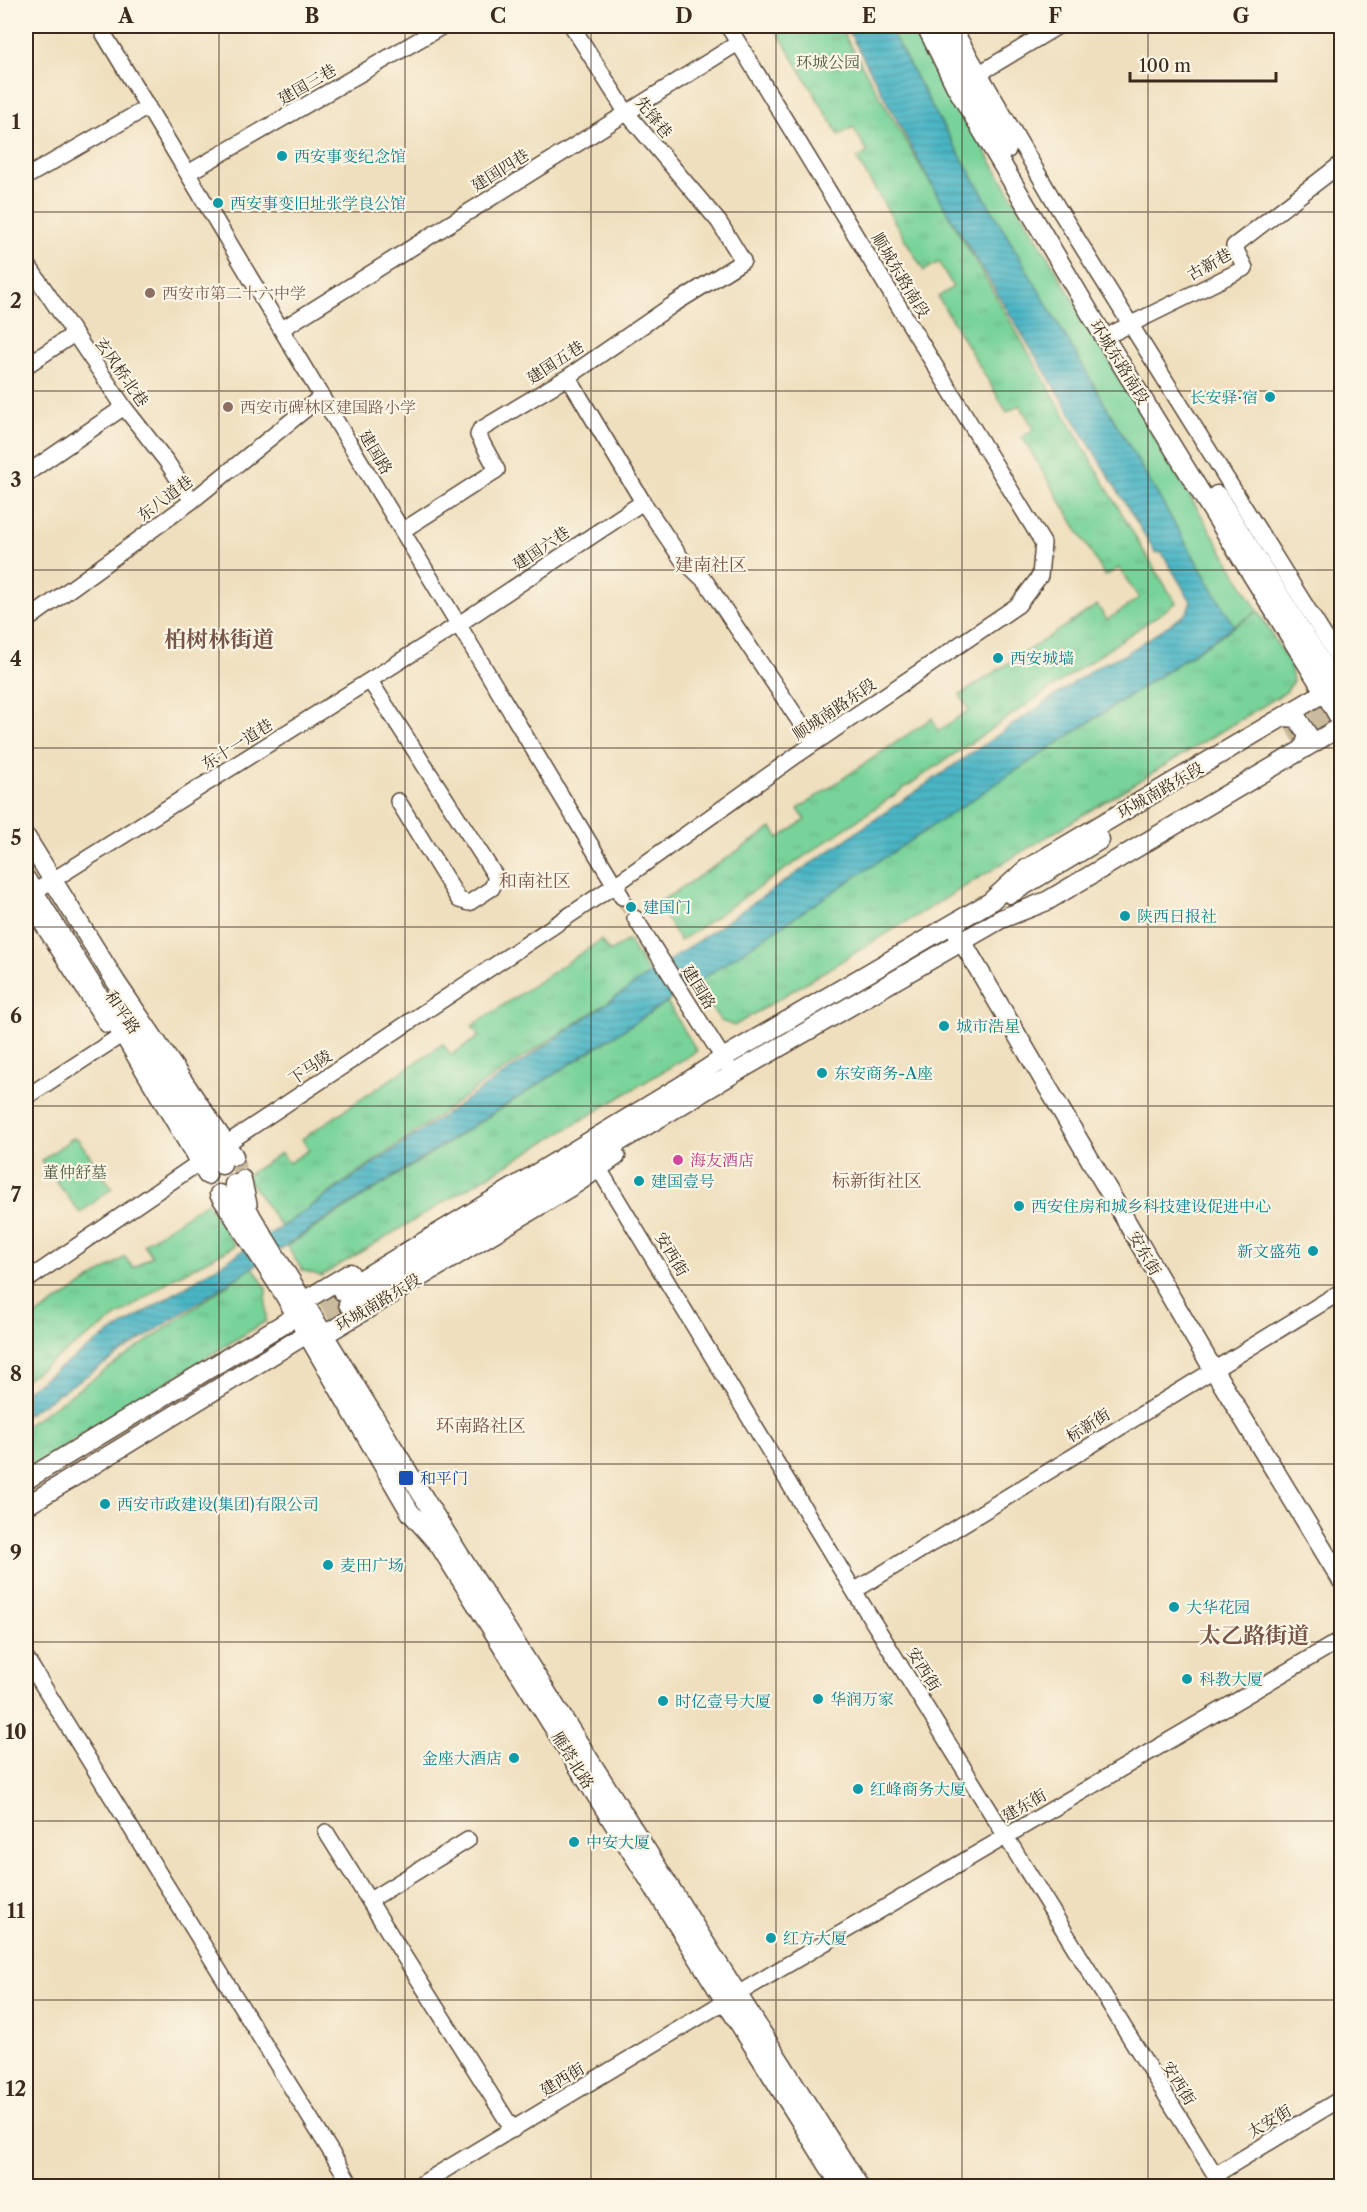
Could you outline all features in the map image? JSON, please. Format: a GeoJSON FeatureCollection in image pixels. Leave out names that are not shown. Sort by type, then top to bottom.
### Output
{"type":"FeatureCollection","features":[{"type":"Feature","properties":{"kind":"main road"},"geometry":{"type":"LineString","coordinates":[[920,26],[968,79]]}},
{"type":"Feature","properties":{"kind":"main road","name":"环城东路南段"},"geometry":{"type":"LineString","coordinates":[[926,26],[968,79],[1046,220],[1123,328],[1336,689]]}},
{"type":"Feature","properties":{"kind":"main road","name":"环城东路南段"},"geometry":{"type":"LineString","coordinates":[[949,27],[968,79],[1100,330],[1336,689]]}},
{"type":"Feature","properties":{"kind":"main road"},"geometry":{"type":"LineString","coordinates":[[1336,689],[1341,725]]}},
{"type":"Feature","properties":{"kind":"main road","name":"环城南路东段"},"geometry":{"type":"LineString","coordinates":[[26,1480],[561,1145],[733,1074],[1001,919],[1047,901],[1292,734],[1336,689]]}},
{"type":"Feature","properties":{"kind":"main road","name":"环城南路东段"},"geometry":{"type":"LineString","coordinates":[[305,1335],[324,1335],[599,1169],[723,1058],[990,902],[1026,869],[1292,734],[1341,725]]}},
{"type":"Feature","properties":{"kind":"main road"},"geometry":{"type":"LineString","coordinates":[[26,837],[34,889]]}},
{"type":"Feature","properties":{"kind":"main road","name":"和平路"},"geometry":{"type":"LineString","coordinates":[[26,859],[34,889],[124,1041],[217,1159]]}},
{"type":"Feature","properties":{"kind":"main road","name":"和平路"},"geometry":{"type":"LineString","coordinates":[[34,889],[217,1159]]}},
{"type":"Feature","properties":{"kind":"main road","name":"安东街"},"geometry":{"type":"LineString","coordinates":[[952,924],[1213,1369],[1341,1581]]}},
{"type":"Feature","properties":{"kind":"main road","name":"环城南路东段"},"geometry":{"type":"LineString","coordinates":[[345,1298],[686,1092]]}},
{"type":"Feature","properties":{"kind":"main road"},"geometry":{"type":"LineString","coordinates":[[26,1506],[305,1335],[300,1309],[247,1223],[232,1185]]}},
{"type":"Feature","properties":{"kind":"main road","name":"雁塔北路"},"geometry":{"type":"LineString","coordinates":[[300,1309],[324,1335],[731,1998],[841,2187]]}},
{"type":"Feature","properties":{"kind":"main road","name":"雁塔北路"},"geometry":{"type":"LineString","coordinates":[[305,1335],[410,1512],[439,1545],[731,1998],[859,2187]]}},
{"type":"Feature","properties":{"kind":"street","name":"建国三巷"},"geometry":{"type":"LineString","coordinates":[[188,173],[443,26]]}},
{"type":"Feature","properties":{"kind":"street","name":"先锋巷"},"geometry":{"type":"LineString","coordinates":[[572,26],[626,112],[719,222]]}},
{"type":"Feature","properties":{"kind":"street","name":"顺城东路南段"},"geometry":{"type":"LineString","coordinates":[[728,26],[1043,543]]}},
{"type":"Feature","properties":{"kind":"street"},"geometry":{"type":"LineString","coordinates":[[968,79],[1058,26]]}},
{"type":"Feature","properties":{"kind":"street","name":"建国路"},"geometry":{"type":"LineString","coordinates":[[107,28],[148,107],[619,891]]}},
{"type":"Feature","properties":{"kind":"street","name":"建国四巷"},"geometry":{"type":"LineString","coordinates":[[282,329],[738,43]]}},
{"type":"Feature","properties":{"kind":"street"},"geometry":{"type":"LineString","coordinates":[[26,177],[148,107]]}},
{"type":"Feature","properties":{"kind":"street","name":"古新巷"},"geometry":{"type":"LineString","coordinates":[[1123,328],[1245,268],[1234,246],[1341,163]]}},
{"type":"Feature","properties":{"kind":"street","name":"建国五巷"},"geometry":{"type":"LineString","coordinates":[[402,531],[498,470],[478,435],[480,430],[568,377],[671,306],[743,261],[719,222]]}},
{"type":"Feature","properties":{"kind":"street","name":"玄风桥北巷"},"geometry":{"type":"LineString","coordinates":[[26,262],[124,407],[167,462],[192,501]]}},
{"type":"Feature","properties":{"kind":"street"},"geometry":{"type":"LineString","coordinates":[[1123,328],[1341,664]]}},
{"type":"Feature","properties":{"kind":"street"},"geometry":{"type":"LineString","coordinates":[[26,366],[74,334]]}},
{"type":"Feature","properties":{"kind":"street"},"geometry":{"type":"LineString","coordinates":[[568,377],[643,502],[681,558],[706,582],[814,743]]}},
{"type":"Feature","properties":{"kind":"street","name":"东八道巷"},"geometry":{"type":"LineString","coordinates":[[26,621],[192,501],[322,396]]}},
{"type":"Feature","properties":{"kind":"street"},"geometry":{"type":"LineString","coordinates":[[26,474],[124,407]]}},
{"type":"Feature","properties":{"kind":"street","name":"建国六巷"},"geometry":{"type":"LineString","coordinates":[[459,624],[643,502]]}},
{"type":"Feature","properties":{"kind":"street","name":"顺城南路东段"},"geometry":{"type":"LineString","coordinates":[[619,891],[814,743],[1018,605],[1040,576],[1043,543]]}},
{"type":"Feature","properties":{"kind":"street","name":"东十一道巷"},"geometry":{"type":"LineString","coordinates":[[34,889],[459,624]]}},
{"type":"Feature","properties":{"kind":"street"},"geometry":{"type":"LineString","coordinates":[[370,681],[496,877],[492,888],[469,903],[459,900],[398,801]]}},
{"type":"Feature","properties":{"kind":"street","name":"下马陵"},"geometry":{"type":"LineString","coordinates":[[26,1281],[217,1159],[619,891]]}},
{"type":"Feature","properties":{"kind":"street","name":"建国路"},"geometry":{"type":"LineString","coordinates":[[635,918],[733,1074]]}},
{"type":"Feature","properties":{"kind":"street"},"geometry":{"type":"LineString","coordinates":[[26,1097],[124,1041]]}},
{"type":"Feature","properties":{"kind":"street","name":"安西街"},"geometry":{"type":"LineString","coordinates":[[599,1169],[854,1591],[1219,2181]]}},
{"type":"Feature","properties":{"kind":"street"},"geometry":{"type":"LineString","coordinates":[[232,1185],[247,1223]]}},
{"type":"Feature","properties":{"kind":"street","name":"标新街"},"geometry":{"type":"LineString","coordinates":[[854,1591],[1341,1291]]}},
{"type":"Feature","properties":{"kind":"street","name":"建东街"},"geometry":{"type":"LineString","coordinates":[[731,1998],[1341,1639]]}},
{"type":"Feature","properties":{"kind":"street"},"geometry":{"type":"LineString","coordinates":[[26,1658],[352,2187]]}},
{"type":"Feature","properties":{"kind":"street"},"geometry":{"type":"LineString","coordinates":[[326,1832],[513,2130]]}},
{"type":"Feature","properties":{"kind":"street"},"geometry":{"type":"LineString","coordinates":[[370,1900],[468,1840]]}},
{"type":"Feature","properties":{"kind":"street","name":"建西街"},"geometry":{"type":"LineString","coordinates":[[418,2187],[731,1998]]}},
{"type":"Feature","properties":{"kind":"street","name":"太安街"},"geometry":{"type":"LineString","coordinates":[[1219,2181],[1341,2098]]}},
{"type":"Feature","properties":{"kind":"green space","name":"环城公园"},"geometry":{"type":"Polygon","coordinates":[[[779,26],[839,26],[1176,603],[680,941],[657,904],[772,828],[779,838],[805,820],[798,809],[932,718],[938,731],[969,710],[960,695],[1097,605],[1107,620],[1139,598],[1119,568],[1105,576],[1022,437],[1034,429],[1020,405],[1007,412],[938,297],[953,287],[939,262],[924,271],[857,159],[868,152],[853,127],[839,135],[775,28],[779,26]]]}},
{"type":"Feature","properties":{"kind":"green space"},"geometry":{"type":"Polygon","coordinates":[[[888,26],[911,26],[1258,611],[1234,626],[936,114],[888,26]]]}},
{"type":"Feature","properties":{"kind":"green space"},"geometry":{"type":"Polygon","coordinates":[[[1258,611],[1290,665],[1293,681],[1286,692],[734,1026],[721,1021],[693,984],[1258,611]]]}},
{"type":"Feature","properties":{"kind":"green space"},"geometry":{"type":"Polygon","coordinates":[[[601,940],[610,952],[628,940],[650,975],[490,1079],[281,1227],[246,1176],[281,1153],[289,1163],[309,1150],[302,1139],[443,1044],[451,1055],[479,1037],[472,1026],[601,940]]]}},
{"type":"Feature","properties":{"kind":"green space"},"geometry":{"type":"Polygon","coordinates":[[[667,1002],[697,1051],[321,1276],[302,1270],[287,1246],[667,1002]]]}},
{"type":"Feature","properties":{"kind":"green space","name":"董仲舒墓"},"geometry":{"type":"Polygon","coordinates":[[[73,1138],[78,1139],[112,1188],[80,1213],[41,1161],[73,1138]]]}},
{"type":"Feature","properties":{"kind":"green space"},"geometry":{"type":"Polygon","coordinates":[[[207,1202],[235,1246],[175,1277],[26,1379],[26,1322],[125,1257],[133,1268],[152,1256],[144,1244],[207,1202]]]}},
{"type":"Feature","properties":{"kind":"green space"},"geometry":{"type":"Polygon","coordinates":[[[253,1267],[266,1288],[266,1321],[26,1469],[26,1426],[253,1267]]]}},
{"type":"Feature","properties":{"kind":"water"},"geometry":{"type":"Polygon","coordinates":[[[846,26],[888,26],[936,114],[1234,626],[667,1002],[308,1231],[26,1415],[26,1391],[103,1338],[281,1227],[1100,665],[1124,655],[1187,613],[1191,601],[1162,553],[1155,552],[939,198],[846,26]]]}},
{"type":"Feature","properties":{"kind":"tunnel"},"geometry":{"type":"LineString","coordinates":[[1285,728],[1342,694]]}},
{"type":"Feature","properties":{"kind":"tunnel"},"geometry":{"type":"LineString","coordinates":[[1293,742],[1342,712]]}},
{"type":"Feature","properties":{"kind":"tunnel"},"geometry":{"type":"LineString","coordinates":[[622,897],[635,918]]}},
{"type":"Feature","properties":{"kind":"tunnel"},"geometry":{"type":"LineString","coordinates":[[234,1156],[243,1178]]}},
{"type":"Feature","properties":{"kind":"tunnel"},"geometry":{"type":"LineString","coordinates":[[297,1319],[342,1291]]}},
{"type":"Feature","properties":{"kind":"tunnel"},"geometry":{"type":"LineString","coordinates":[[304,1331],[348,1304]]}},
{"type":"Feature","properties":{"kind":"place","name":"西安事变纪念馆"},"geometry":{"type":"Point","coordinates":[282,156]}},
{"type":"Feature","properties":{"kind":"place","name":"西安事变旧址张学良公馆"},"geometry":{"type":"Point","coordinates":[218,203]}},
{"type":"Feature","properties":{"kind":"place","name":"西安市第二十六中学"},"geometry":{"type":"Point","coordinates":[150,293]}},
{"type":"Feature","properties":{"kind":"place","name":"长安驿·宿"},"geometry":{"type":"Point","coordinates":[1270,397]}},
{"type":"Feature","properties":{"kind":"place","name":"西安市碑林区建国路小学"},"geometry":{"type":"Point","coordinates":[228,407]}},
{"type":"Feature","properties":{"kind":"place","name":"西安城墙"},"geometry":{"type":"Point","coordinates":[998,658]}},
{"type":"Feature","properties":{"kind":"place","name":"建国门"},"geometry":{"type":"Point","coordinates":[631,907]}},
{"type":"Feature","properties":{"kind":"place","name":"陕西日报社"},"geometry":{"type":"Point","coordinates":[1125,916]}},
{"type":"Feature","properties":{"kind":"place","name":"城市浩星"},"geometry":{"type":"Point","coordinates":[944,1026]}},
{"type":"Feature","properties":{"kind":"place","name":"东安商务-A座"},"geometry":{"type":"Point","coordinates":[822,1073]}},
{"type":"Feature","properties":{"kind":"place","name":"海友酒店"},"geometry":{"type":"Point","coordinates":[678,1160]}},
{"type":"Feature","properties":{"kind":"place","name":"建国壹号"},"geometry":{"type":"Point","coordinates":[639,1181]}},
{"type":"Feature","properties":{"kind":"place","name":"西安住房和城乡科技建设促进中心"},"geometry":{"type":"Point","coordinates":[1019,1206]}},
{"type":"Feature","properties":{"kind":"place","name":"新文盛苑"},"geometry":{"type":"Point","coordinates":[1313,1251]}},
{"type":"Feature","properties":{"kind":"place","name":"和平门"},"geometry":{"type":"Point","coordinates":[406,1478]}},
{"type":"Feature","properties":{"kind":"place","name":"西安市政建设(集团)有限公司"},"geometry":{"type":"Point","coordinates":[105,1504]}},
{"type":"Feature","properties":{"kind":"place","name":"麦田广场"},"geometry":{"type":"Point","coordinates":[328,1565]}},
{"type":"Feature","properties":{"kind":"place","name":"大华花园"},"geometry":{"type":"Point","coordinates":[1174,1607]}},
{"type":"Feature","properties":{"kind":"place","name":"科教大厦"},"geometry":{"type":"Point","coordinates":[1187,1679]}},
{"type":"Feature","properties":{"kind":"place","name":"华润万家"},"geometry":{"type":"Point","coordinates":[818,1699]}},
{"type":"Feature","properties":{"kind":"place","name":"时亿壹号大厦"},"geometry":{"type":"Point","coordinates":[663,1701]}},
{"type":"Feature","properties":{"kind":"place","name":"金座大酒店"},"geometry":{"type":"Point","coordinates":[514,1758]}},
{"type":"Feature","properties":{"kind":"place","name":"红峰商务大厦"},"geometry":{"type":"Point","coordinates":[858,1789]}},
{"type":"Feature","properties":{"kind":"place","name":"中安大厦"},"geometry":{"type":"Point","coordinates":[574,1842]}},
{"type":"Feature","properties":{"kind":"place","name":"红方大厦"},"geometry":{"type":"Point","coordinates":[771,1938]}},
{"type":"Feature","properties":{"kind":"district","name":"建南社区"},"geometry":{"type":"Point","coordinates":[711,565]}},
{"type":"Feature","properties":{"kind":"district","name":"柏树林街道"},"geometry":{"type":"Point","coordinates":[219,639]}},
{"type":"Feature","properties":{"kind":"district","name":"和南社区"},"geometry":{"type":"Point","coordinates":[535,881]}},
{"type":"Feature","properties":{"kind":"district","name":"标新街社区"},"geometry":{"type":"Point","coordinates":[877,1181]}},
{"type":"Feature","properties":{"kind":"district","name":"环南路社区"},"geometry":{"type":"Point","coordinates":[481,1426]}},
{"type":"Feature","properties":{"kind":"district","name":"太乙路街道"},"geometry":{"type":"Point","coordinates":[1254,1635]}}]}
